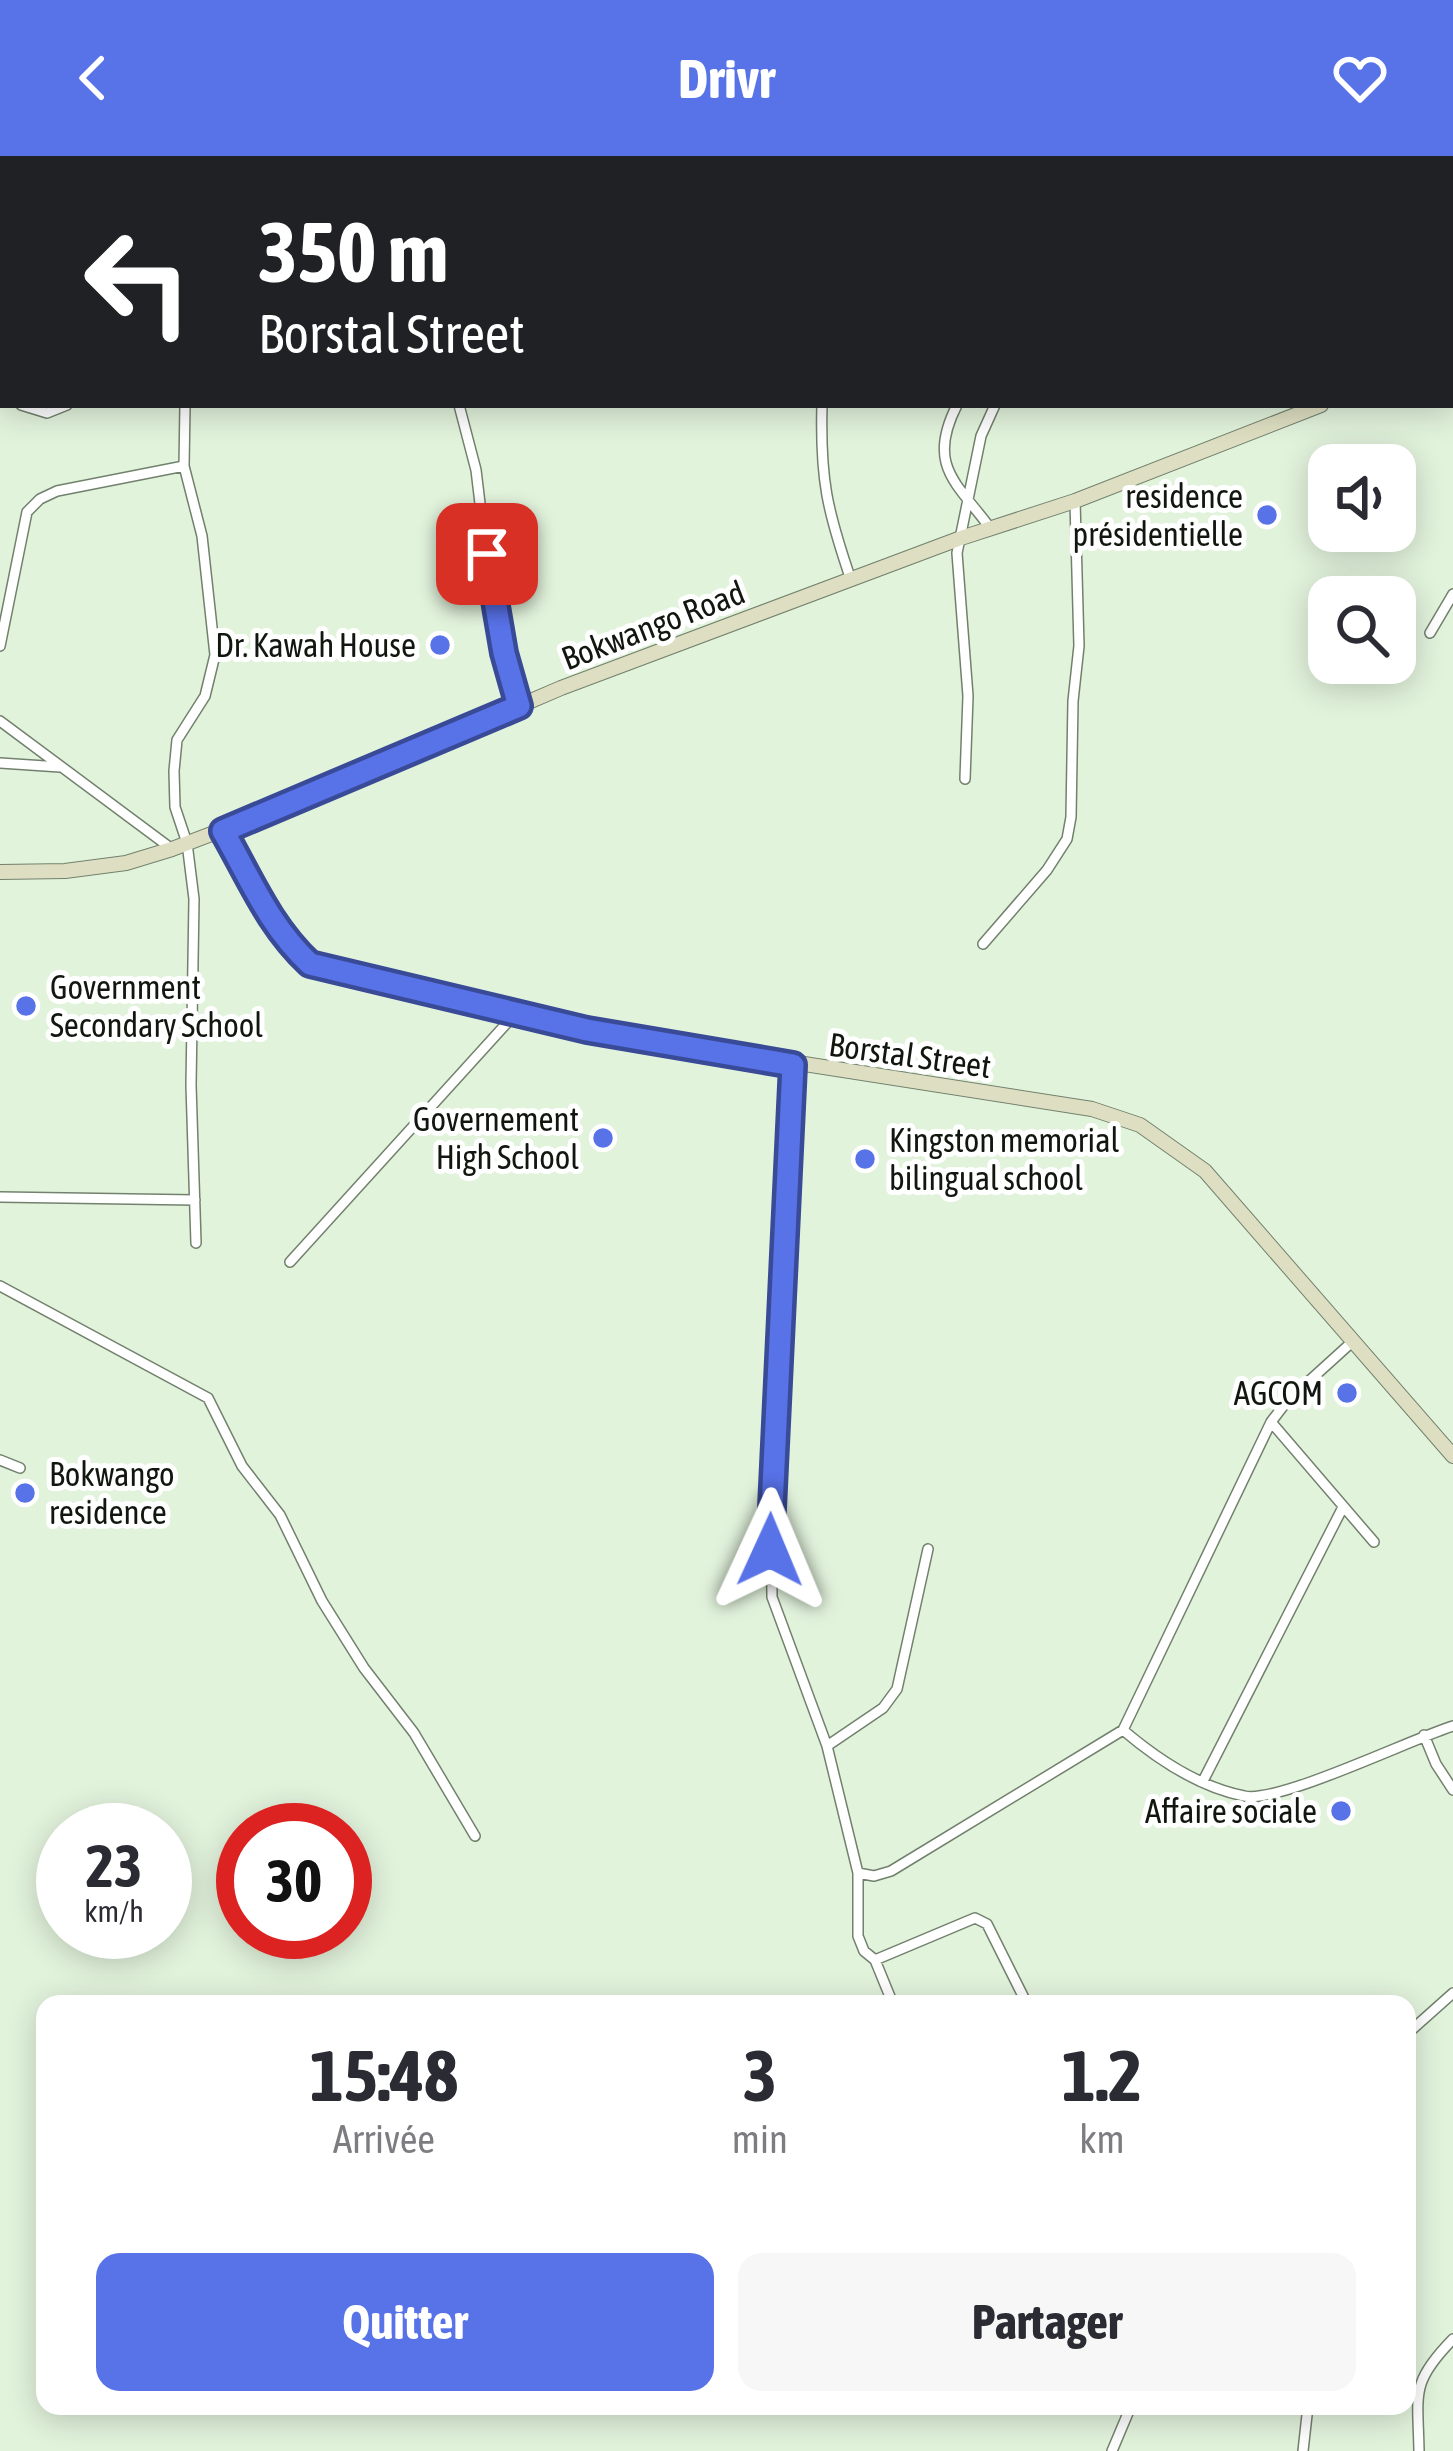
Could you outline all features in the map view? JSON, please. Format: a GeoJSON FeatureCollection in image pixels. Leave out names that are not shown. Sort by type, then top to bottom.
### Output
{"type":"FeatureCollection","features":[{"type":"Feature","properties":{"kind":"street"},"geometry":{"type":"LineString","coordinates":[[185,408],[184,466],[202,536],[215,655],[205,696],[177,740],[179,846],[194,899],[191,1085],[196,1244]]}},
{"type":"Feature","properties":{"kind":"street"},"geometry":{"type":"LineString","coordinates":[[460,408],[476,470],[490,587],[519,706]]}},
{"type":"Feature","properties":{"kind":"street"},"geometry":{"type":"LineString","coordinates":[[822,408],[820,471],[828,514],[850,580]]}},
{"type":"Feature","properties":{"kind":"street"},"geometry":{"type":"LineString","coordinates":[[956,408],[948,423],[944,455],[948,476],[991,529]]}},
{"type":"Feature","properties":{"kind":"street"},"geometry":{"type":"LineString","coordinates":[[965,779],[968,695],[957,568],[981,436],[994,408]]}},
{"type":"Feature","properties":{"kind":"street","name":"Bokwango Road"},"geometry":{"type":"LineString","coordinates":[[0,872],[126,863],[223,831],[519,706],[961,538],[1075,501],[1310,408]]}},
{"type":"Feature","properties":{"kind":"street"},"geometry":{"type":"LineString","coordinates":[[0,646],[27,512],[40,499],[57,491],[184,466]]}},
{"type":"Feature","properties":{"kind":"street"},"geometry":{"type":"LineString","coordinates":[[982,944],[1047,870],[1066,839],[1071,817],[1079,646],[1075,501]]}},
{"type":"Feature","properties":{"kind":"street"},"geometry":{"type":"LineString","coordinates":[[1430,633],[1453,594]]}},
{"type":"Feature","properties":{"kind":"street"},"geometry":{"type":"LineString","coordinates":[[0,721],[179,846]]}},
{"type":"Feature","properties":{"kind":"street"},"geometry":{"type":"LineString","coordinates":[[0,764],[62,767]]}},
{"type":"Feature","properties":{"kind":"street","name":"Borstal Street"},"geometry":{"type":"LineString","coordinates":[[223,831],[265,910],[287,943],[310,964],[587,1030],[1092,1108],[1140,1125],[1205,1172],[1453,1456]]}},
{"type":"Feature","properties":{"kind":"street"},"geometry":{"type":"LineString","coordinates":[[290,1262],[516,1013]]}},
{"type":"Feature","properties":{"kind":"street"},"geometry":{"type":"LineString","coordinates":[[793,1065],[771,1504],[772,1597],[827,1746],[858,1873],[858,1936],[864,1951],[875,1960],[889,1995]]}},
{"type":"Feature","properties":{"kind":"street"},"geometry":{"type":"LineString","coordinates":[[0,1197],[195,1200]]}},
{"type":"Feature","properties":{"kind":"street"},"geometry":{"type":"LineString","coordinates":[[0,1286],[208,1398],[242,1466],[280,1515],[322,1600],[364,1668],[414,1733],[475,1836]]}},
{"type":"Feature","properties":{"kind":"street"},"geometry":{"type":"LineString","coordinates":[[858,1873],[874,1876],[891,1871],[1123,1730],[1271,1422],[1287,1401],[1352,1343]]}},
{"type":"Feature","properties":{"kind":"street"},"geometry":{"type":"LineString","coordinates":[[1271,1422],[1374,1542]]}},
{"type":"Feature","properties":{"kind":"street"},"geometry":{"type":"LineString","coordinates":[[0,1475],[2,1461],[20,1468]]}},
{"type":"Feature","properties":{"kind":"street"},"geometry":{"type":"LineString","coordinates":[[1203,1781],[1342,1507]]}},
{"type":"Feature","properties":{"kind":"street"},"geometry":{"type":"LineString","coordinates":[[827,1746],[883,1708],[897,1689],[928,1549]]}},
{"type":"Feature","properties":{"kind":"street"},"geometry":{"type":"LineString","coordinates":[[1123,1730],[1171,1766],[1248,1798],[1283,1790],[1453,1726]]}},
{"type":"Feature","properties":{"kind":"street"},"geometry":{"type":"LineString","coordinates":[[1424,1735],[1453,1790]]}},
{"type":"Feature","properties":{"kind":"street"},"geometry":{"type":"LineString","coordinates":[[875,1960],[974,1918],[987,1924],[1022,1995]]}},
{"type":"Feature","properties":{"kind":"street"},"geometry":{"type":"LineString","coordinates":[[1416,2026],[1453,1993]]}},
{"type":"Feature","properties":{"kind":"street"},"geometry":{"type":"LineString","coordinates":[[1419,2451],[1417,2390],[1426,2366],[1453,2339]]}},
{"type":"Feature","properties":{"kind":"street"},"geometry":{"type":"LineString","coordinates":[[1112,2451],[1127,2415]]}},
{"type":"Feature","properties":{"kind":"street"},"geometry":{"type":"LineString","coordinates":[[1303,2451],[1307,2415]]}},
{"type":"Feature","properties":{"kind":"place","name":"residence présidentielle"},"geometry":{"type":"Point","coordinates":[1267,515]}},
{"type":"Feature","properties":{"kind":"place","name":"Dr. Kawah House"},"geometry":{"type":"Point","coordinates":[440,645]}},
{"type":"Feature","properties":{"kind":"place","name":"Government Secondary School"},"geometry":{"type":"Point","coordinates":[26,1006]}},
{"type":"Feature","properties":{"kind":"place","name":"Governement High School"},"geometry":{"type":"Point","coordinates":[603,1138]}},
{"type":"Feature","properties":{"kind":"place","name":"Kingston memorial bilingual school"},"geometry":{"type":"Point","coordinates":[865,1159]}},
{"type":"Feature","properties":{"kind":"place","name":"AGCOM"},"geometry":{"type":"Point","coordinates":[1347,1393]}},
{"type":"Feature","properties":{"kind":"place","name":"Bokwango residence"},"geometry":{"type":"Point","coordinates":[25,1493]}},
{"type":"Feature","properties":{"kind":"place","name":"Affaire sociale"},"geometry":{"type":"Point","coordinates":[1341,1811]}},
{"type":"Feature","properties":{"kind":"route"},"geometry":{"type":"LineString","coordinates":[[487,554],[490,587],[519,706],[223,831],[265,910],[287,943],[310,964],[587,1030],[793,1065],[770,1550]]}}]}
